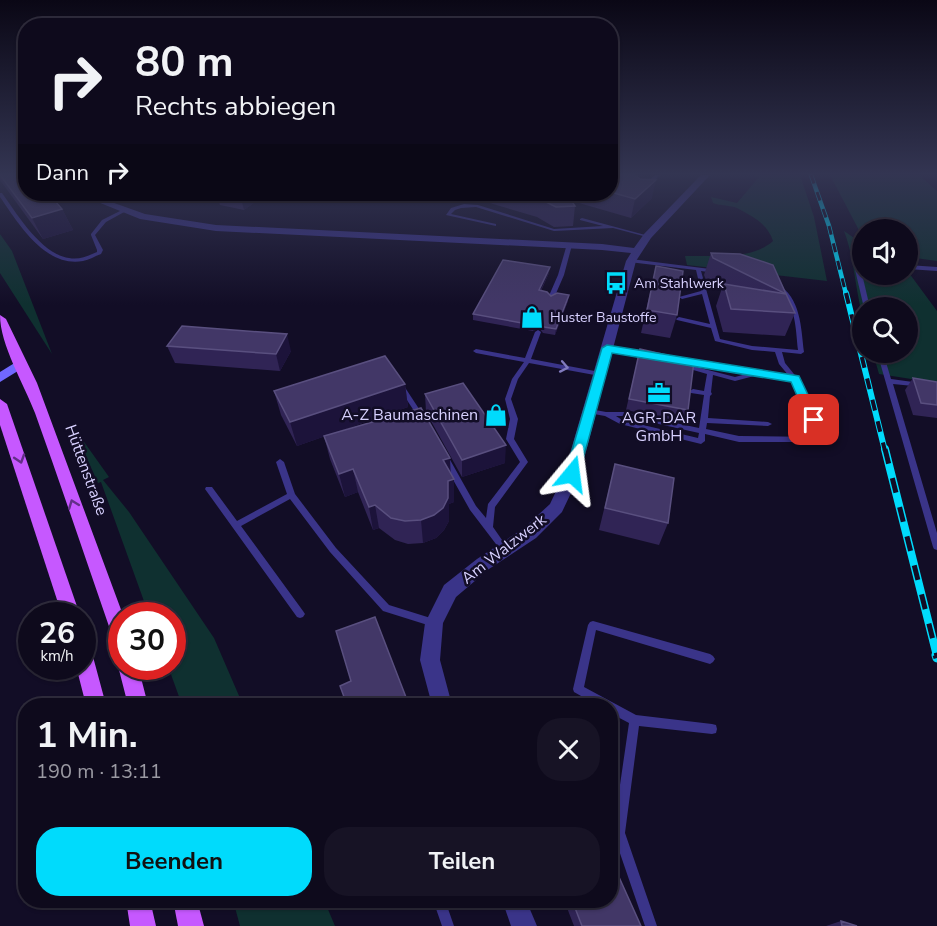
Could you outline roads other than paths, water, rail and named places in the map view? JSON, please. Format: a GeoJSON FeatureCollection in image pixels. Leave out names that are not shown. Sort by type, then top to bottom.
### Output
{"type":"FeatureCollection","features":[{"type":"Feature","properties":{"kind":"main road","name":"Hüttenstraße"},"geometry":{"type":"LineString","coordinates":[[0,319],[34,393],[110,602]]}},
{"type":"Feature","properties":{"kind":"main road"},"geometry":{"type":"LineString","coordinates":[[0,404],[67,602]]}},
{"type":"Feature","properties":{"kind":"main road"},"geometry":{"type":"LineString","coordinates":[[89,680],[94,698]]}},
{"type":"Feature","properties":{"kind":"main road"},"geometry":{"type":"LineString","coordinates":[[132,680],[136,698]]}},
{"type":"Feature","properties":{"kind":"main road"},"geometry":{"type":"LineString","coordinates":[[139,908],[142,926]]}},
{"type":"Feature","properties":{"kind":"main road"},"geometry":{"type":"LineString","coordinates":[[187,908],[191,926]]}},
{"type":"Feature","properties":{"kind":"street"},"geometry":{"type":"LineString","coordinates":[[153,218],[216,228],[569,245],[634,256]]}},
{"type":"Feature","properties":{"kind":"street","name":"Am Walzwerk"},"geometry":{"type":"LineString","coordinates":[[440,698],[430,660],[434,623],[450,591],[483,564],[530,533],[556,508],[598,413],[600,374],[634,256],[647,236],[663,218]]}},
{"type":"Feature","properties":{"kind":"street"},"geometry":{"type":"LineString","coordinates":[[0,367],[21,363]]}},
{"type":"Feature","properties":{"kind":"street"},"geometry":{"type":"LineString","coordinates":[[0,378],[21,363]]}},
{"type":"Feature","properties":{"kind":"street"},"geometry":{"type":"LineString","coordinates":[[517,908],[524,926]]}},
{"type":"Feature","properties":{"kind":"lane"},"geometry":{"type":"LineString","coordinates":[[18,218],[33,239],[57,257],[73,262],[83,261],[99,253],[100,250],[93,235],[104,221],[110,218]]}},
{"type":"Feature","properties":{"kind":"lane"},"geometry":{"type":"LineString","coordinates":[[463,218],[494,225]]}},
{"type":"Feature","properties":{"kind":"lane"},"geometry":{"type":"LineString","coordinates":[[516,218],[554,230],[613,227]]}},
{"type":"Feature","properties":{"kind":"lane"},"geometry":{"type":"LineString","coordinates":[[582,219],[647,236]]}},
{"type":"Feature","properties":{"kind":"lane"},"geometry":{"type":"LineString","coordinates":[[551,298],[561,275],[569,245]]}},
{"type":"Feature","properties":{"kind":"lane"},"geometry":{"type":"LineString","coordinates":[[634,256],[720,272]]}},
{"type":"Feature","properties":{"kind":"lane"},"geometry":{"type":"LineString","coordinates":[[918,268],[937,269]]}},
{"type":"Feature","properties":{"kind":"lane"},"geometry":{"type":"LineString","coordinates":[[698,269],[717,340],[752,348],[801,352],[794,306],[785,290],[770,282]]}},
{"type":"Feature","properties":{"kind":"lane"},"geometry":{"type":"LineString","coordinates":[[682,297],[704,292]]}},
{"type":"Feature","properties":{"kind":"lane"},"geometry":{"type":"LineString","coordinates":[[679,319],[712,326]]}},
{"type":"Feature","properties":{"kind":"lane"},"geometry":{"type":"LineString","coordinates":[[489,528],[491,506],[524,462],[510,440],[514,419],[508,399],[515,379],[528,360],[538,332]]}},
{"type":"Feature","properties":{"kind":"lane"},"geometry":{"type":"LineString","coordinates":[[607,348],[653,357]]}},
{"type":"Feature","properties":{"kind":"lane"},"geometry":{"type":"LineString","coordinates":[[598,413],[622,414],[739,439],[823,440],[795,379],[782,364],[778,350]]}},
{"type":"Feature","properties":{"kind":"lane"},"geometry":{"type":"LineString","coordinates":[[476,351],[600,374]]}},
{"type":"Feature","properties":{"kind":"lane"},"geometry":{"type":"LineString","coordinates":[[759,373],[735,379],[674,361],[759,373],[795,379]]}},
{"type":"Feature","properties":{"kind":"lane"},"geometry":{"type":"LineString","coordinates":[[883,363],[937,547]]}},
{"type":"Feature","properties":{"kind":"lane"},"geometry":{"type":"LineString","coordinates":[[598,413],[620,422],[702,441],[710,372]]}},
{"type":"Feature","properties":{"kind":"lane"},"geometry":{"type":"LineString","coordinates":[[889,381],[913,384]]}},
{"type":"Feature","properties":{"kind":"lane"},"geometry":{"type":"LineString","coordinates":[[399,383],[428,430]]}},
{"type":"Feature","properties":{"kind":"lane"},"geometry":{"type":"LineString","coordinates":[[693,391],[709,394]]}},
{"type":"Feature","properties":{"kind":"lane"},"geometry":{"type":"LineString","coordinates":[[705,420],[768,424]]}},
{"type":"Feature","properties":{"kind":"lane"},"geometry":{"type":"LineString","coordinates":[[440,450],[474,508],[505,550]]}},
{"type":"Feature","properties":{"kind":"lane"},"geometry":{"type":"LineString","coordinates":[[280,462],[291,495],[333,550],[386,608],[434,623]]}},
{"type":"Feature","properties":{"kind":"lane"},"geometry":{"type":"LineString","coordinates":[[209,489],[300,614]]}},
{"type":"Feature","properties":{"kind":"lane"},"geometry":{"type":"LineString","coordinates":[[236,525],[291,495]]}},
{"type":"Feature","properties":{"kind":"lane"},"geometry":{"type":"LineString","coordinates":[[594,698],[578,689],[593,626],[710,659]]}},
{"type":"Feature","properties":{"kind":"lane"},"geometry":{"type":"LineString","coordinates":[[618,711],[635,720],[712,729]]}},
{"type":"Feature","properties":{"kind":"lane"},"geometry":{"type":"LineString","coordinates":[[635,720],[619,833],[651,926]]}},
{"type":"Feature","properties":{"kind":"lane"},"geometry":{"type":"LineString","coordinates":[[442,908],[448,926]]}},
{"type":"Feature","properties":{"kind":"railway"},"geometry":{"type":"LineString","coordinates":[[826,218],[846,294]]}},
{"type":"Feature","properties":{"kind":"railway"},"geometry":{"type":"LineString","coordinates":[[846,293],[885,451]]}},
{"type":"Feature","properties":{"kind":"railway"},"geometry":{"type":"LineString","coordinates":[[885,449],[937,656]]}},
{"type":"Feature","properties":{"kind":"place","name":"Am Stahlwerk"},"geometry":{"type":"Point","coordinates":[616,283]}},
{"type":"Feature","properties":{"kind":"place","name":"Huster Baustoffe"},"geometry":{"type":"Point","coordinates":[532,317]}},
{"type":"Feature","properties":{"kind":"place","name":"AGR-DAR GmbH"},"geometry":{"type":"Point","coordinates":[659,393]}},
{"type":"Feature","properties":{"kind":"place","name":"A-Z Baumaschinen"},"geometry":{"type":"Point","coordinates":[496,415]}}]}
